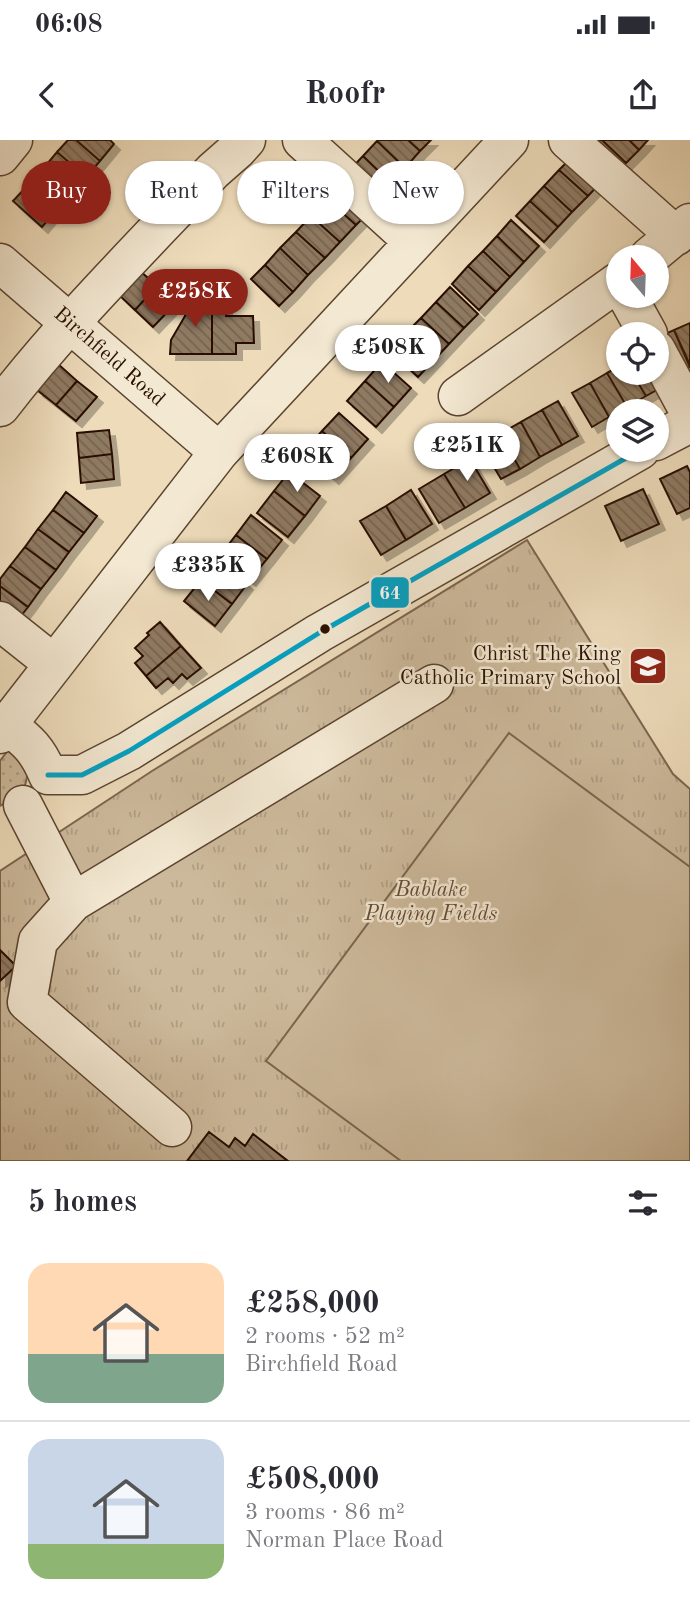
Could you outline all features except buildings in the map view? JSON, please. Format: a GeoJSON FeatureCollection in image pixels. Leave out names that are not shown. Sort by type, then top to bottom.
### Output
{"type":"FeatureCollection","features":[{"type":"Feature","properties":{"kind":"street"},"geometry":{"type":"LineString","coordinates":[[0,156],[13,140]]}},
{"type":"Feature","properties":{"kind":"street"},"geometry":{"type":"LineString","coordinates":[[0,407],[70,323],[213,171],[246,140]]}},
{"type":"Feature","properties":{"kind":"street"},"geometry":{"type":"LineString","coordinates":[[302,140],[414,243]]}},
{"type":"Feature","properties":{"kind":"street"},"geometry":{"type":"LineString","coordinates":[[48,775],[30,742],[4,729],[219,452],[509,140]]}},
{"type":"Feature","properties":{"kind":"street"},"geometry":{"type":"LineString","coordinates":[[568,140],[672,239]]}},
{"type":"Feature","properties":{"kind":"street","name":"Birchfield Road"},"geometry":{"type":"LineString","coordinates":[[0,262],[219,452]]}},
{"type":"Feature","properties":{"kind":"street"},"geometry":{"type":"LineString","coordinates":[[458,396],[606,291]]}},
{"type":"Feature","properties":{"kind":"street"},"geometry":{"type":"LineString","coordinates":[[669,374],[690,413]]}},
{"type":"Feature","properties":{"kind":"street"},"geometry":{"type":"LineString","coordinates":[[669,434],[690,423]]}},
{"type":"Feature","properties":{"kind":"street"},"geometry":{"type":"LineString","coordinates":[[48,775],[82,775],[129,751],[319,633],[619,462]]}},
{"type":"Feature","properties":{"kind":"street"},"geometry":{"type":"LineString","coordinates":[[0,621],[54,664]]}},
{"type":"Feature","properties":{"kind":"street"},"geometry":{"type":"LineString","coordinates":[[172,1127],[27,1002],[38,942],[73,902],[433,684]]}},
{"type":"Feature","properties":{"kind":"street"},"geometry":{"type":"LineString","coordinates":[[48,775],[39,792],[12,812],[73,902]]}},
{"type":"Feature","properties":{"kind":"green space","name":"Bablake Playing Fields"},"geometry":{"type":"Polygon","coordinates":[[[527,540],[673,774],[690,789],[690,1161],[0,1161],[0,871],[152,771],[527,540]]]}},
{"type":"Feature","properties":{"kind":"green space"},"geometry":{"type":"Polygon","coordinates":[[[509,733],[690,867],[690,1161],[401,1161],[266,1061],[509,733]]]}},
{"type":"Feature","properties":{"kind":"green space"},"geometry":{"type":"Polygon","coordinates":[[[9,749],[27,766],[26,781],[17,795],[0,806],[0,761],[9,749]]]}},
{"type":"Feature","properties":{"kind":"transit line","name":"64"},"geometry":{"type":"LineString","coordinates":[[48,775],[82,775],[129,751],[319,633],[619,462]]}},
{"type":"Feature","properties":{"kind":"place","name":"Christ The King Catholic Primary School"},"geometry":{"type":"Point","coordinates":[648,666]}}]}
